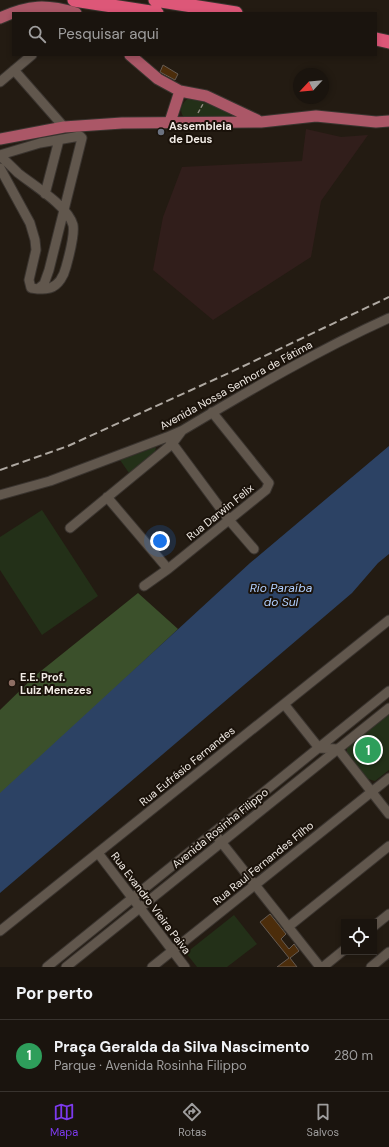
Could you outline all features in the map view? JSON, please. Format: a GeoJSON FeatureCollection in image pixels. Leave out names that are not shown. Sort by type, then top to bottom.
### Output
{"type":"FeatureCollection","features":[{"type":"Feature","properties":{"kind":"highway"},"geometry":{"type":"LineString","coordinates":[[74,0],[151,12]]}},
{"type":"Feature","properties":{"kind":"highway"},"geometry":{"type":"LineString","coordinates":[[155,0],[230,12]]}},
{"type":"Feature","properties":{"kind":"highway"},"geometry":{"type":"LineString","coordinates":[[377,39],[389,42]]}},
{"type":"Feature","properties":{"kind":"highway"},"geometry":{"type":"LineString","coordinates":[[377,48],[389,50]]}},
{"type":"Feature","properties":{"kind":"main road"},"geometry":{"type":"LineString","coordinates":[[0,18],[16,10],[32,7],[48,6],[72,12]]}},
{"type":"Feature","properties":{"kind":"main road"},"geometry":{"type":"LineString","coordinates":[[131,56],[158,79],[180,91],[206,96],[261,122]]}},
{"type":"Feature","properties":{"kind":"main road"},"geometry":{"type":"LineString","coordinates":[[170,122],[180,91]]}},
{"type":"Feature","properties":{"kind":"main road"},"geometry":{"type":"LineString","coordinates":[[0,139],[67,127],[122,123],[261,122],[316,116],[376,122],[389,121]]}},
{"type":"Feature","properties":{"kind":"street"},"geometry":{"type":"LineString","coordinates":[[0,82],[31,56]]}},
{"type":"Feature","properties":{"kind":"street"},"geometry":{"type":"LineString","coordinates":[[14,70],[67,127],[70,138]]}},
{"type":"Feature","properties":{"kind":"street"},"geometry":{"type":"LineString","coordinates":[[0,168],[30,223],[35,240],[36,250],[29,280],[31,288],[38,289],[50,288],[60,282],[65,273],[73,235],[73,226],[70,218],[64,210],[18,173],[0,155],[40,143],[80,136],[82,138],[64,210],[49,270],[44,284],[38,289]]}},
{"type":"Feature","properties":{"kind":"street"},"geometry":{"type":"LineString","coordinates":[[45,194],[59,140]]}},
{"type":"Feature","properties":{"kind":"street","name":"Avenida Nossa Senhora de Fátima"},"geometry":{"type":"LineString","coordinates":[[0,495],[50,481],[170,441],[183,430],[212,412],[356,333],[389,318]]}},
{"type":"Feature","properties":{"kind":"street","name":"Rua Darwin Felix"},"geometry":{"type":"LineString","coordinates":[[144,586],[168,569],[266,490],[269,483],[212,412]]}},
{"type":"Feature","properties":{"kind":"street"},"geometry":{"type":"LineString","coordinates":[[70,528],[170,441],[229,520],[254,549]]}},
{"type":"Feature","properties":{"kind":"street"},"geometry":{"type":"LineString","coordinates":[[107,497],[168,569]]}},
{"type":"Feature","properties":{"kind":"street","name":"Rua Eufrásio Fernandes"},"geometry":{"type":"LineString","coordinates":[[0,931],[389,620]]}},
{"type":"Feature","properties":{"kind":"street","name":"Avenida Rosinha Filippo"},"geometry":{"type":"LineString","coordinates":[[48,967],[389,691]]}},
{"type":"Feature","properties":{"kind":"street"},"geometry":{"type":"LineString","coordinates":[[284,704],[319,748],[338,749],[389,814]]}},
{"type":"Feature","properties":{"kind":"street","name":"Avenida Rosinha Filippo"},"geometry":{"type":"LineString","coordinates":[[69,966],[389,708]]}},
{"type":"Feature","properties":{"kind":"street","name":"Rua Raul Fernandes Filho"},"geometry":{"type":"LineString","coordinates":[[152,967],[389,778]]}},
{"type":"Feature","properties":{"kind":"street"},"geometry":{"type":"LineString","coordinates":[[213,833],[321,967],[341,952]]}},
{"type":"Feature","properties":{"kind":"street"},"geometry":{"type":"LineString","coordinates":[[288,927],[389,846]]}},
{"type":"Feature","properties":{"kind":"street","name":"Rua Evandro Vieira Paiva"},"geometry":{"type":"LineString","coordinates":[[98,853],[185,967]]}},
{"type":"Feature","properties":{"kind":"street"},"geometry":{"type":"LineString","coordinates":[[377,924],[389,914]]}},
{"type":"Feature","properties":{"kind":"street"},"geometry":{"type":"LineString","coordinates":[[66,952],[69,966]]}},
{"type":"Feature","properties":{"kind":"street"},"geometry":{"type":"LineString","coordinates":[[371,967],[389,952]]}},
{"type":"Feature","properties":{"kind":"path"},"geometry":{"type":"LineString","coordinates":[[194,122],[206,96]]}},
{"type":"Feature","properties":{"kind":"shaded area"},"geometry":{"type":"Polygon","coordinates":[[[306,129],[341,137],[368,135],[321,201],[311,257],[213,320],[153,270],[163,217],[182,167],[302,161],[306,129]]]}},
{"type":"Feature","properties":{"kind":"green space"},"geometry":{"type":"Polygon","coordinates":[[[189,97],[235,114],[229,116],[185,119],[181,108],[189,97]]]}},
{"type":"Feature","properties":{"kind":"green space"},"geometry":{"type":"Polygon","coordinates":[[[156,447],[154,456],[129,473],[120,460],[156,447]]]}},
{"type":"Feature","properties":{"kind":"green space"},"geometry":{"type":"Polygon","coordinates":[[[42,510],[98,596],[42,635],[0,570],[0,537],[42,510]]]}},
{"type":"Feature","properties":{"kind":"green space"},"geometry":{"type":"Polygon","coordinates":[[[138,593],[178,629],[0,796],[0,710],[36,675],[138,593]]]}},
{"type":"Feature","properties":{"kind":"green space"},"geometry":{"type":"Polygon","coordinates":[[[389,712],[389,770],[375,781],[368,779],[347,755],[347,746],[389,712]]]}},
{"type":"Feature","properties":{"kind":"green space"},"geometry":{"type":"Polygon","coordinates":[[[234,915],[257,944],[227,967],[197,967],[186,953],[234,915]]]}},
{"type":"Feature","properties":{"kind":"water","name":"Rio Paraíba do Sul"},"geometry":{"type":"Polygon","coordinates":[[[389,446],[389,554],[378,563],[352,593],[0,893],[0,793],[250,563],[389,446]]]}},
{"type":"Feature","properties":{"kind":"building"},"geometry":{"type":"Polygon","coordinates":[[[163,65],[178,74],[175,80],[160,72],[163,65]]]}},
{"type":"Feature","properties":{"kind":"building"},"geometry":{"type":"Polygon","coordinates":[[[270,914],[286,934],[281,939],[289,949],[294,944],[299,951],[290,958],[297,967],[277,967],[289,958],[260,922],[270,914]]]}},
{"type":"Feature","properties":{"kind":"railway"},"geometry":{"type":"LineString","coordinates":[[0,470],[68,446],[231,372],[389,297]]}},
{"type":"Feature","properties":{"kind":"place","name":"Assembleia de Deus"},"geometry":{"type":"Point","coordinates":[161,132]}},
{"type":"Feature","properties":{"kind":"place","name":"E.E. Prof. Luiz Menezes"},"geometry":{"type":"Point","coordinates":[12,683]}},
{"type":"Feature","properties":{"kind":"place","name":"Praça Geralda da Silva Nascimento"},"geometry":{"type":"Point","coordinates":[368,750]}}]}
